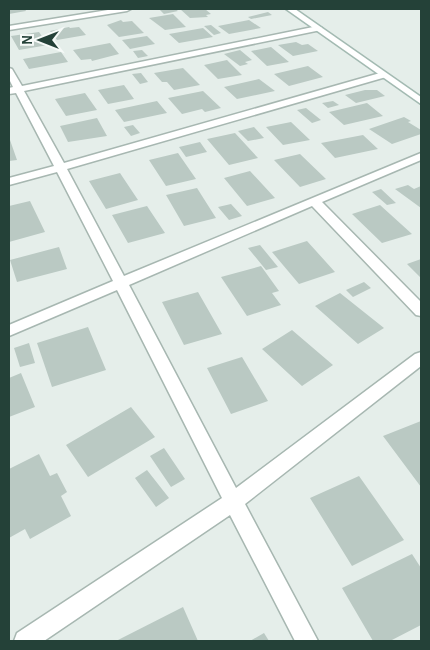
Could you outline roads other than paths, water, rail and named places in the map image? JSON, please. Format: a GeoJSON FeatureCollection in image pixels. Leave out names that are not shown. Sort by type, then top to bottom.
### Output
{"type":"FeatureCollection","features":[{"type":"Feature","properties":{"kind":"street"},"geometry":{"type":"LineString","coordinates":[[9,28],[127,9]]}},
{"type":"Feature","properties":{"kind":"street"},"geometry":{"type":"LineString","coordinates":[[290,9],[421,101]]}},
{"type":"Feature","properties":{"kind":"street"},"geometry":{"type":"LineString","coordinates":[[14,90],[318,28]]}},
{"type":"Feature","properties":{"kind":"street"},"geometry":{"type":"LineString","coordinates":[[9,71],[14,90],[121,281],[233,502],[307,641]]}},
{"type":"Feature","properties":{"kind":"street"},"geometry":{"type":"LineString","coordinates":[[9,182],[383,75]]}},
{"type":"Feature","properties":{"kind":"street"},"geometry":{"type":"LineString","coordinates":[[9,331],[121,281],[421,156]]}},
{"type":"Feature","properties":{"kind":"street"},"geometry":{"type":"LineString","coordinates":[[314,200],[421,311]]}},
{"type":"Feature","properties":{"kind":"street"},"geometry":{"type":"LineString","coordinates":[[25,641],[233,502],[421,358]]}}]}
